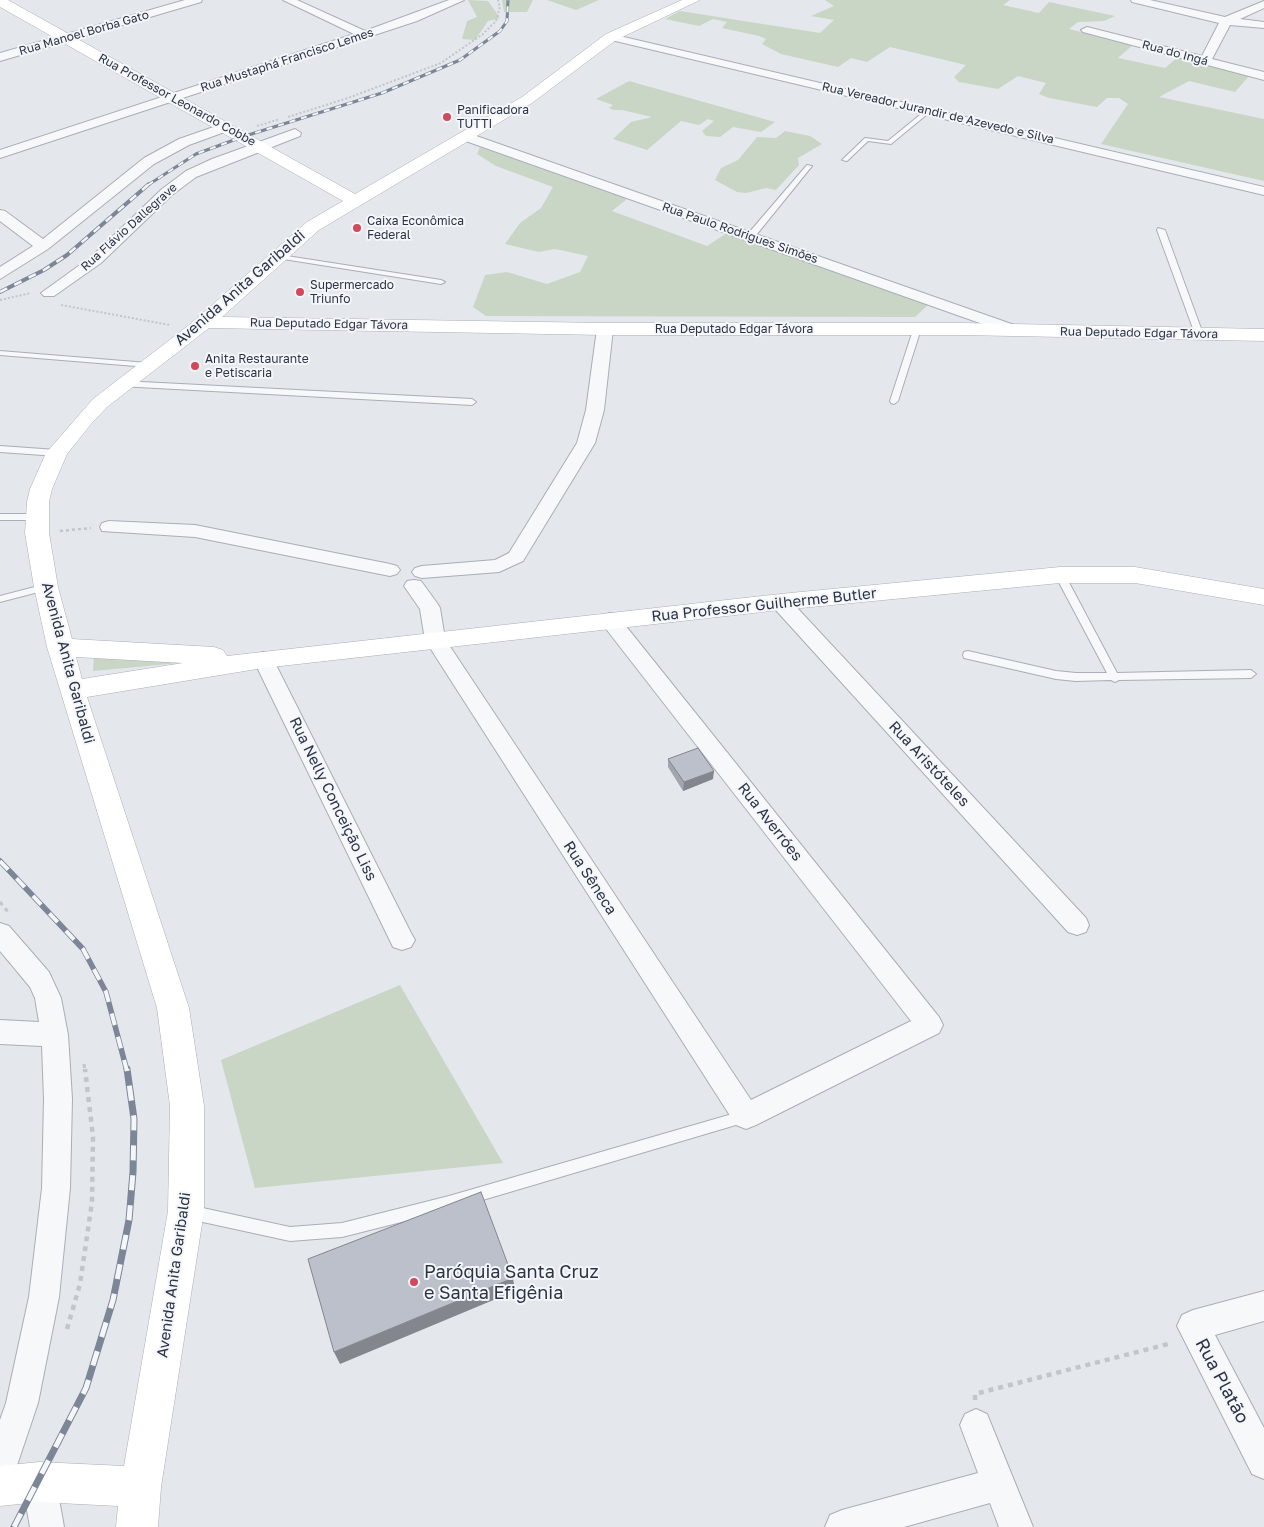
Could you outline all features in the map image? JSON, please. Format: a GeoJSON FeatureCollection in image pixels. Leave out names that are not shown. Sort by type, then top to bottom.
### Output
{"type":"FeatureCollection","features":[{"type":"Feature","properties":{"kind":"main road","name":"Avenida Anita Garibaldi"},"geometry":{"type":"LineString","coordinates":[[137,1527],[141,1487],[186,1211],[187,1106],[181,1052],[173,1008],[60,647],[46,587],[37,525],[41,489],[57,454],[84,420],[122,384],[200,326],[313,226],[532,96],[611,37],[693,0]]}},
{"type":"Feature","properties":{"kind":"main road","name":"Rua Professor Leonardo Cobbe"},"geometry":{"type":"LineString","coordinates":[[0,1],[354,200]]}},
{"type":"Feature","properties":{"kind":"main road","name":"Rua Deputado Edgar Távora"},"geometry":{"type":"LineString","coordinates":[[200,326],[917,329],[1264,335]]}},
{"type":"Feature","properties":{"kind":"main road","name":"Rua Professor Guilherme Butler"},"geometry":{"type":"LineString","coordinates":[[72,690],[263,659],[780,602],[1060,575],[1134,574],[1264,597]]}},
{"type":"Feature","properties":{"kind":"main road","name":"Rua Professor Guilherme Butler"},"geometry":{"type":"LineString","coordinates":[[60,647],[263,659]]}},
{"type":"Feature","properties":{"kind":"main road"},"geometry":{"type":"LineString","coordinates":[[0,1486],[39,1482],[141,1487]]}},
{"type":"Feature","properties":{"kind":"street","name":"Rua Manoel Borba Gato"},"geometry":{"type":"LineString","coordinates":[[0,57],[197,0]]}},
{"type":"Feature","properties":{"kind":"street"},"geometry":{"type":"LineString","coordinates":[[288,0],[365,35]]}},
{"type":"Feature","properties":{"kind":"street","name":"Rua Mustaphá Francisco Lemes"},"geometry":{"type":"LineString","coordinates":[[0,154],[365,35],[433,12],[459,0]]}},
{"type":"Feature","properties":{"kind":"street"},"geometry":{"type":"LineString","coordinates":[[1136,0],[1226,20],[1264,25]]}},
{"type":"Feature","properties":{"kind":"street"},"geometry":{"type":"LineString","coordinates":[[1205,61],[1226,20],[1264,4]]}},
{"type":"Feature","properties":{"kind":"street","name":"Rua do Ingá"},"geometry":{"type":"LineString","coordinates":[[1087,30],[1264,76]]}},
{"type":"Feature","properties":{"kind":"street","name":"Rua Vereador Jurandir de Azevedo e Silva"},"geometry":{"type":"LineString","coordinates":[[611,37],[1264,191]]}},
{"type":"Feature","properties":{"kind":"street"},"geometry":{"type":"LineString","coordinates":[[0,274],[43,246],[149,162],[184,142],[225,127]]}},
{"type":"Feature","properties":{"kind":"street","name":"Rua Flávio Dallegrave"},"geometry":{"type":"LineString","coordinates":[[49,293],[96,260],[179,182],[201,169],[295,133]]}},
{"type":"Feature","properties":{"kind":"street","name":"Rua Paulo Rodrigues Simões"},"geometry":{"type":"LineString","coordinates":[[465,136],[1014,330]]}},
{"type":"Feature","properties":{"kind":"street"},"geometry":{"type":"LineString","coordinates":[[0,214],[43,246]]}},
{"type":"Feature","properties":{"kind":"street"},"geometry":{"type":"LineString","coordinates":[[418,579],[500,566],[516,557],[586,443],[596,410],[605,329]]}},
{"type":"Feature","properties":{"kind":"street"},"geometry":{"type":"LineString","coordinates":[[109,527],[168,528],[195,531],[390,570],[398,566],[418,579],[430,608],[435,640]]}},
{"type":"Feature","properties":{"kind":"street","name":"Rua Aristóteles"},"geometry":{"type":"LineString","coordinates":[[780,602],[1077,925]]}},
{"type":"Feature","properties":{"kind":"street","name":"Rua Averróes"},"geometry":{"type":"LineString","coordinates":[[610,620],[930,1024],[746,1116]]}},
{"type":"Feature","properties":{"kind":"street","name":"Rua Sêneca"},"geometry":{"type":"LineString","coordinates":[[435,640],[746,1116]]}},
{"type":"Feature","properties":{"kind":"street","name":"Rua Nelly Conceição Liss"},"geometry":{"type":"LineString","coordinates":[[263,659],[402,940]]}},
{"type":"Feature","properties":{"kind":"street"},"geometry":{"type":"LineString","coordinates":[[0,933],[40,980],[48,998],[58,1064],[58,1138],[53,1225],[44,1298],[22,1403],[0,1468]]}},
{"type":"Feature","properties":{"kind":"street"},"geometry":{"type":"LineString","coordinates":[[0,1032],[55,1035]]}},
{"type":"Feature","properties":{"kind":"street"},"geometry":{"type":"LineString","coordinates":[[1194,1326],[1264,1306]]}},
{"type":"Feature","properties":{"kind":"street","name":"Rua Platão"},"geometry":{"type":"LineString","coordinates":[[1194,1326],[1264,1462]]}},
{"type":"Feature","properties":{"kind":"street"},"geometry":{"type":"LineString","coordinates":[[976,1425],[1016,1527]]}},
{"type":"Feature","properties":{"kind":"street"},"geometry":{"type":"LineString","coordinates":[[39,1482],[47,1527]]}},
{"type":"Feature","properties":{"kind":"street"},"geometry":{"type":"LineString","coordinates":[[842,1527],[999,1484]]}},
{"type":"Feature","properties":{"kind":"lane"},"geometry":{"type":"LineString","coordinates":[[845,160],[867,139],[889,143],[928,111]]}},
{"type":"Feature","properties":{"kind":"lane"},"geometry":{"type":"LineString","coordinates":[[750,237],[809,166]]}},
{"type":"Feature","properties":{"kind":"lane"},"geometry":{"type":"LineString","coordinates":[[1161,230],[1199,334]]}},
{"type":"Feature","properties":{"kind":"lane"},"geometry":{"type":"LineString","coordinates":[[277,256],[441,282]]}},
{"type":"Feature","properties":{"kind":"lane"},"geometry":{"type":"LineString","coordinates":[[894,401],[917,329]]}},
{"type":"Feature","properties":{"kind":"lane"},"geometry":{"type":"LineString","coordinates":[[0,353],[148,365]]}},
{"type":"Feature","properties":{"kind":"lane"},"geometry":{"type":"LineString","coordinates":[[122,384],[472,402]]}},
{"type":"Feature","properties":{"kind":"lane"},"geometry":{"type":"LineString","coordinates":[[0,449],[57,454]]}},
{"type":"Feature","properties":{"kind":"lane"},"geometry":{"type":"LineString","coordinates":[[0,517],[37,525]]}},
{"type":"Feature","properties":{"kind":"lane"},"geometry":{"type":"LineString","coordinates":[[1060,575],[1115,678]]}},
{"type":"Feature","properties":{"kind":"lane"},"geometry":{"type":"LineString","coordinates":[[0,599],[46,587]]}},
{"type":"Feature","properties":{"kind":"lane"},"geometry":{"type":"LineString","coordinates":[[968,655],[1056,675],[1115,678],[1251,674]]}},
{"type":"Feature","properties":{"kind":"lane"},"geometry":{"type":"LineString","coordinates":[[186,1211],[290,1234],[342,1230],[449,1203],[746,1116]]}},
{"type":"Feature","properties":{"kind":"path"},"geometry":{"type":"LineString","coordinates":[[255,127],[348,98],[441,63],[483,34],[496,20],[500,8],[498,0]]}},
{"type":"Feature","properties":{"kind":"path"},"geometry":{"type":"LineString","coordinates":[[0,300],[16,295],[49,293],[51,301],[56,305],[200,326]]}},
{"type":"Feature","properties":{"kind":"path"},"geometry":{"type":"LineString","coordinates":[[37,525],[109,527]]}},
{"type":"Feature","properties":{"kind":"path"},"geometry":{"type":"LineString","coordinates":[[976,1425],[975,1394],[1182,1340],[1194,1326]]}},
{"type":"Feature","properties":{"kind":"green space"},"geometry":{"type":"Polygon","coordinates":[[[468,0],[488,1],[500,18],[488,21],[475,40],[462,39],[467,21],[477,17],[468,0]]]}},
{"type":"Feature","properties":{"kind":"green space"},"geometry":{"type":"Polygon","coordinates":[[[502,0],[533,0],[527,12],[504,12],[502,0]]]}},
{"type":"Feature","properties":{"kind":"green space"},"geometry":{"type":"Polygon","coordinates":[[[547,0],[599,0],[576,10],[547,0]]]}},
{"type":"Feature","properties":{"kind":"green space"},"geometry":{"type":"Polygon","coordinates":[[[825,0],[1010,0],[1003,5],[1039,13],[1049,2],[1115,16],[1104,21],[1078,22],[1069,29],[1133,45],[1118,58],[1165,68],[1179,56],[1250,75],[1235,92],[1189,81],[1159,97],[1264,119],[1264,181],[1101,144],[1128,104],[1119,98],[1107,98],[1097,107],[1049,98],[1039,94],[1046,83],[1018,76],[998,89],[959,82],[954,77],[966,65],[890,47],[867,62],[851,58],[838,67],[781,54],[762,44],[766,39],[722,28],[727,22],[713,19],[699,26],[665,19],[680,11],[820,33],[834,20],[811,16],[834,6],[825,0]]]}},
{"type":"Feature","properties":{"kind":"green space"},"geometry":{"type":"Polygon","coordinates":[[[629,81],[775,122],[761,132],[733,127],[720,137],[706,136],[702,131],[714,121],[708,119],[699,125],[681,121],[647,150],[613,139],[631,122],[652,117],[622,110],[613,110],[609,108],[613,105],[596,99],[629,81]]]}},
{"type":"Feature","properties":{"kind":"green space"},"geometry":{"type":"Polygon","coordinates":[[[785,131],[810,136],[822,144],[798,158],[799,165],[776,190],[766,188],[746,193],[737,192],[715,180],[721,168],[738,160],[757,137],[776,138],[785,131]]]}},
{"type":"Feature","properties":{"kind":"green space"},"geometry":{"type":"Polygon","coordinates":[[[480,147],[627,199],[612,211],[707,246],[727,233],[928,305],[915,317],[486,316],[473,307],[485,275],[507,272],[547,284],[580,272],[588,256],[555,249],[539,252],[505,244],[520,223],[541,208],[553,187],[496,166],[477,154],[480,147]]]}},
{"type":"Feature","properties":{"kind":"green space"},"geometry":{"type":"Polygon","coordinates":[[[94,655],[201,661],[93,671],[94,655]]]}},
{"type":"Feature","properties":{"kind":"green space"},"geometry":{"type":"Polygon","coordinates":[[[400,985],[503,1163],[255,1188],[221,1060],[400,985]]]}},
{"type":"Feature","properties":{"kind":"building"},"geometry":{"type":"Polygon","coordinates":[[[698,748],[714,771],[684,782],[668,759],[698,748]]]}},
{"type":"Feature","properties":{"kind":"building","name":"Paróquia Santa Cruz e Santa Efigênia"},"geometry":{"type":"Polygon","coordinates":[[[481,1192],[513,1278],[334,1352],[308,1259],[481,1192]]]}},
{"type":"Feature","properties":{"kind":"railway"},"geometry":{"type":"LineString","coordinates":[[148,185],[196,154],[242,137],[382,93],[460,60],[500,31],[507,21],[508,0]]}},
{"type":"Feature","properties":{"kind":"railway"},"geometry":{"type":"LineString","coordinates":[[0,292],[44,270],[67,255],[149,184]]}},
{"type":"Feature","properties":{"kind":"railway"},"geometry":{"type":"LineString","coordinates":[[0,861],[83,949],[106,992],[127,1071]]}},
{"type":"Feature","properties":{"kind":"railway"},"geometry":{"type":"LineString","coordinates":[[14,1527],[86,1388],[113,1300],[129,1220],[133,1172],[134,1119],[127,1069]]}},
{"type":"Feature","properties":{"kind":"place","name":"Panificadora TUTTI"},"geometry":{"type":"Point","coordinates":[447,117]}},
{"type":"Feature","properties":{"kind":"place","name":"Caixa Econômica Federal"},"geometry":{"type":"Point","coordinates":[357,228]}},
{"type":"Feature","properties":{"kind":"place","name":"Supermercado Triunfo"},"geometry":{"type":"Point","coordinates":[300,292]}},
{"type":"Feature","properties":{"kind":"place","name":"Anita Restaurante e Petiscaria"},"geometry":{"type":"Point","coordinates":[195,366]}},
{"type":"Feature","properties":{"kind":"place","name":"Paróquia Santa Cruz e Santa Efigênia"},"geometry":{"type":"Point","coordinates":[414,1282]}}]}
